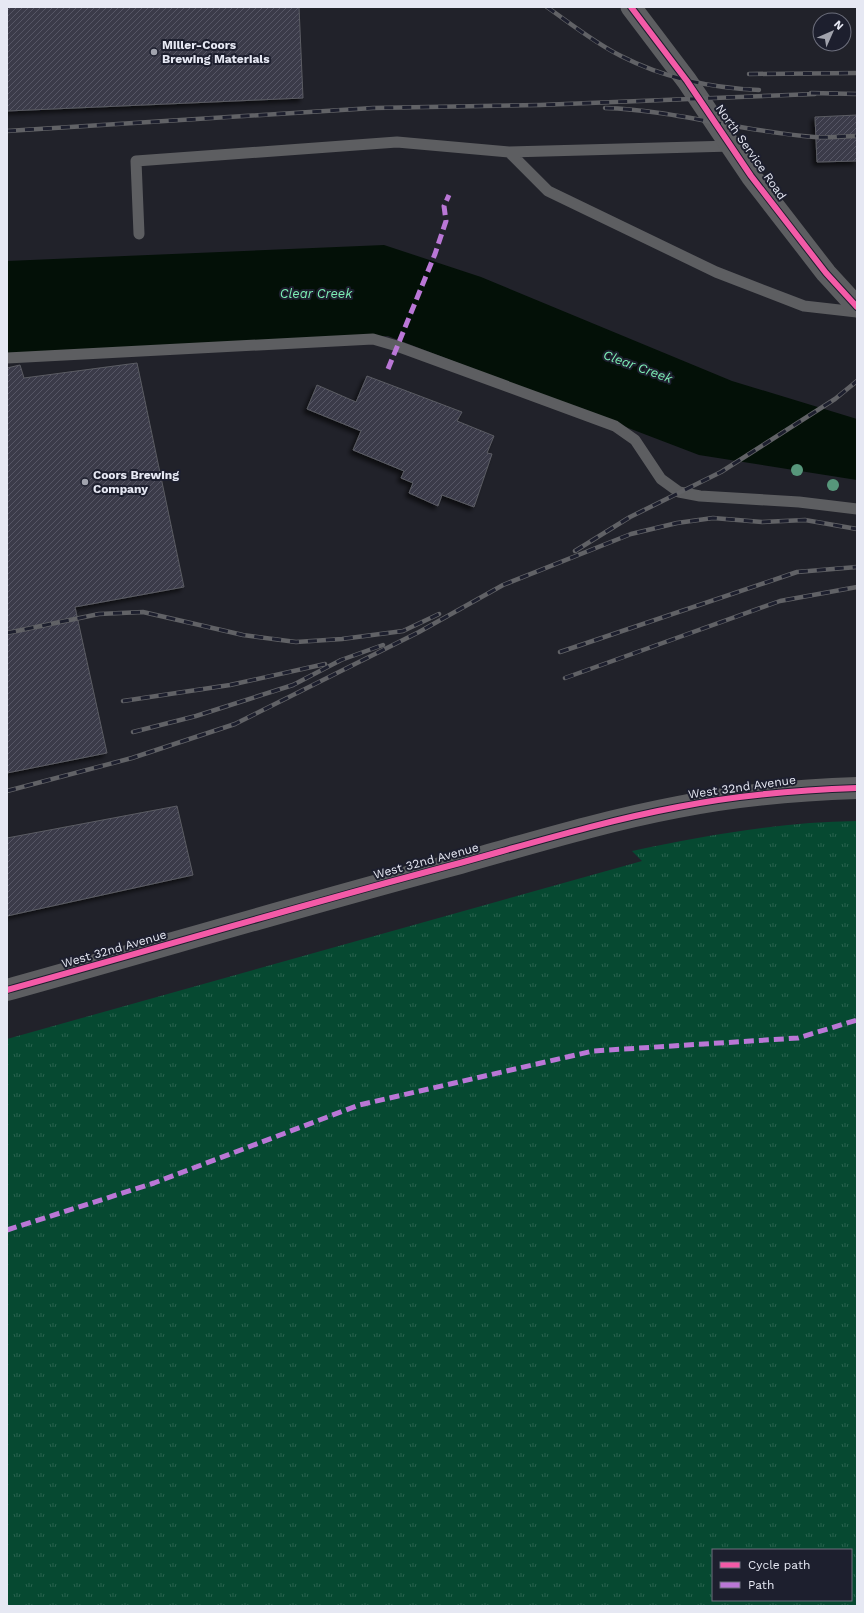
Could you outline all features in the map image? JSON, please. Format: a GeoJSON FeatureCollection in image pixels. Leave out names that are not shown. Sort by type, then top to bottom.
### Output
{"type":"FeatureCollection","features":[{"type":"Feature","properties":{"kind":"street","name":"North Service Road"},"geometry":{"type":"LineString","coordinates":[[631,7],[687,81],[751,176],[826,273],[857,307]]}},
{"type":"Feature","properties":{"kind":"street","name":"West 32nd Avenue"},"geometry":{"type":"LineString","coordinates":[[7,990],[356,891],[655,812],[724,800],[803,790],[857,788]]}},
{"type":"Feature","properties":{"kind":"lane"},"geometry":{"type":"LineString","coordinates":[[139,234],[136,161],[397,142],[509,152],[732,146]]}},
{"type":"Feature","properties":{"kind":"lane"},"geometry":{"type":"LineString","coordinates":[[509,152],[548,191],[716,272],[804,306],[857,312]]}},
{"type":"Feature","properties":{"kind":"lane"},"geometry":{"type":"LineString","coordinates":[[7,358],[373,339],[397,346],[615,426],[635,440],[661,479],[679,492],[700,496],[799,502],[857,509]]}},
{"type":"Feature","properties":{"kind":"green space"},"geometry":{"type":"Polygon","coordinates":[[[857,821],[857,1606],[7,1606],[7,1039],[642,861],[632,851],[744,830],[800,824],[857,821]]]}},
{"type":"Feature","properties":{"kind":"water","name":"Clear Creek"},"geometry":{"type":"Polygon","coordinates":[[[384,245],[481,277],[732,381],[857,419],[857,480],[699,455],[388,336],[7,353],[7,261],[384,245]]]}},
{"type":"Feature","properties":{"kind":"building","name":"Miller-Coors Brewing Materials"},"geometry":{"type":"Polygon","coordinates":[[[7,7],[299,7],[303,98],[7,111],[7,7]]]}},
{"type":"Feature","properties":{"kind":"building"},"geometry":{"type":"Polygon","coordinates":[[[857,115],[857,161],[817,162],[815,117],[857,115]]]}},
{"type":"Feature","properties":{"kind":"building","name":"Coors Brewing Company"},"geometry":{"type":"Polygon","coordinates":[[[137,363],[184,587],[75,607],[107,753],[7,773],[7,368],[20,365],[24,378],[137,363]]]}},
{"type":"Feature","properties":{"kind":"building"},"geometry":{"type":"Polygon","coordinates":[[[367,376],[462,412],[457,421],[494,436],[487,453],[492,454],[474,507],[442,495],[438,506],[409,493],[413,483],[401,478],[404,471],[353,450],[361,431],[307,409],[317,385],[356,402],[367,376]]]}},
{"type":"Feature","properties":{"kind":"building"},"geometry":{"type":"Polygon","coordinates":[[[177,806],[193,875],[7,916],[7,838],[177,806]]]}},
{"type":"Feature","properties":{"kind":"railway"},"geometry":{"type":"LineString","coordinates":[[547,7],[583,33],[637,64],[671,76],[706,84],[759,90]]}},
{"type":"Feature","properties":{"kind":"railway"},"geometry":{"type":"LineString","coordinates":[[749,74],[857,73]]}},
{"type":"Feature","properties":{"kind":"railway"},"geometry":{"type":"LineString","coordinates":[[811,93],[857,94]]}},
{"type":"Feature","properties":{"kind":"railway"},"geometry":{"type":"LineString","coordinates":[[7,131],[373,108],[540,105],[815,94]]}},
{"type":"Feature","properties":{"kind":"railway"},"geometry":{"type":"LineString","coordinates":[[605,108],[657,113],[788,134],[819,137],[857,136]]}},
{"type":"Feature","properties":{"kind":"railway"},"geometry":{"type":"LineString","coordinates":[[575,551],[630,517],[721,472],[835,399],[857,381]]}},
{"type":"Feature","properties":{"kind":"railway"},"geometry":{"type":"LineString","coordinates":[[7,791],[132,758],[235,724],[419,632],[503,585],[631,534],[677,523],[713,518],[762,522],[805,520],[857,529]]}},
{"type":"Feature","properties":{"kind":"railway"},"geometry":{"type":"LineString","coordinates":[[560,652],[797,572],[857,567]]}},
{"type":"Feature","properties":{"kind":"railway"},"geometry":{"type":"LineString","coordinates":[[565,678],[780,601],[857,587]]}},
{"type":"Feature","properties":{"kind":"railway"},"geometry":{"type":"LineString","coordinates":[[7,633],[99,614],[143,612],[243,635],[296,642],[342,639],[403,631],[439,614]]}},
{"type":"Feature","properties":{"kind":"railway"},"geometry":{"type":"LineString","coordinates":[[133,732],[196,716],[293,685],[341,660],[383,645]]}},
{"type":"Feature","properties":{"kind":"railway"},"geometry":{"type":"LineString","coordinates":[[123,701],[230,685],[325,664]]}},
{"type":"Feature","properties":{"kind":"marked path"},"geometry":{"type":"LineString","coordinates":[[388,369],[435,254],[446,221],[444,206],[449,195]]}},
{"type":"Feature","properties":{"kind":"marked path"},"geometry":{"type":"LineString","coordinates":[[7,1230],[154,1183],[359,1105],[593,1051],[798,1038],[857,1020]]}},
{"type":"Feature","properties":{"kind":"cycle path"},"geometry":{"type":"LineString","coordinates":[[631,7],[687,81],[751,176],[826,273],[857,307]]}},
{"type":"Feature","properties":{"kind":"cycle path"},"geometry":{"type":"LineString","coordinates":[[7,990],[347,894],[623,819],[700,803],[745,796],[812,790],[857,788]]}},
{"type":"Feature","properties":{"kind":"place","name":"Miller-Coors Brewing Materials"},"geometry":{"type":"Point","coordinates":[154,52]}},
{"type":"Feature","properties":{"kind":"place","name":"Coors Brewing Company"},"geometry":{"type":"Point","coordinates":[85,482]}}]}
